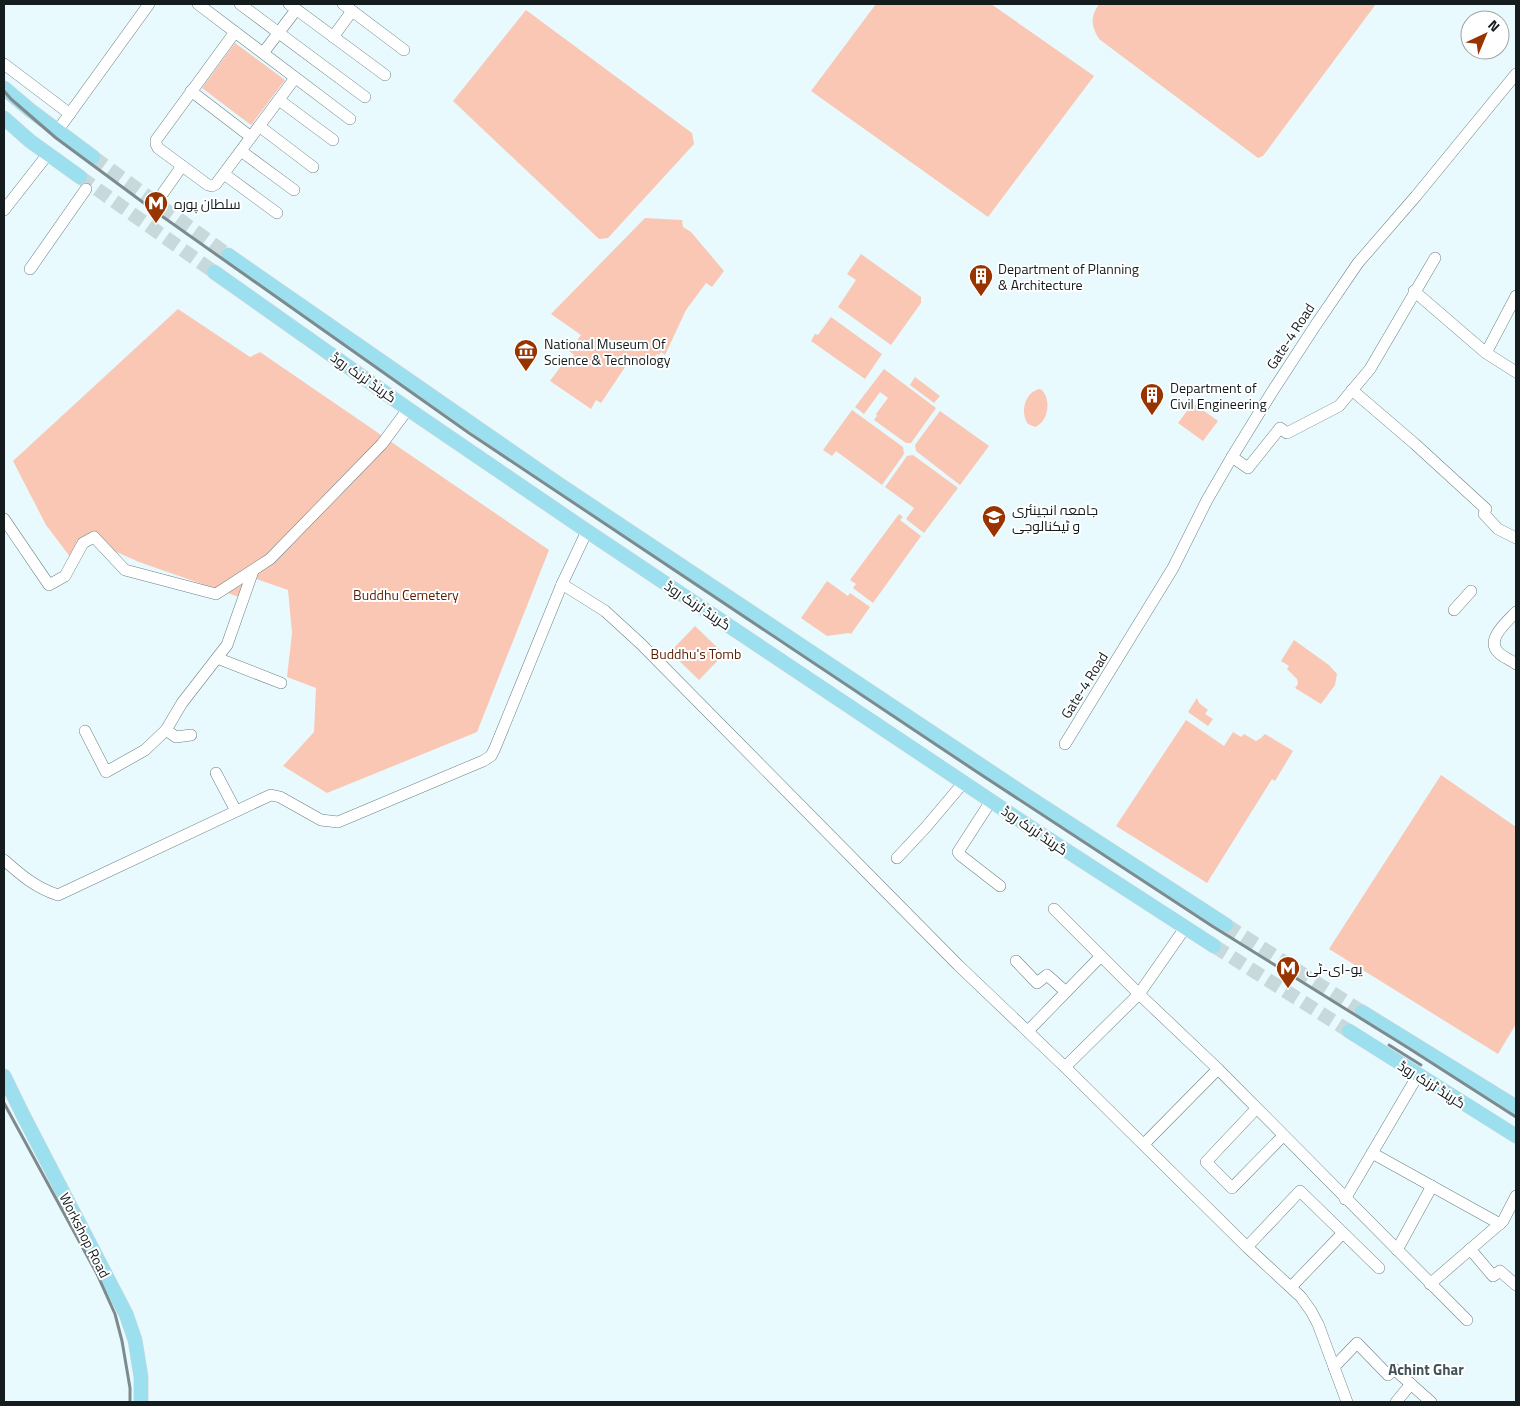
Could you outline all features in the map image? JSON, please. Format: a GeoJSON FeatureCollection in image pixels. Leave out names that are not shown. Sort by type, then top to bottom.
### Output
{"type":"FeatureCollection","features":[{"type":"Feature","properties":{"kind":"main road"},"geometry":{"type":"LineString","coordinates":[[4,88],[30,110],[93,156]]}},
{"type":"Feature","properties":{"kind":"main road"},"geometry":{"type":"LineString","coordinates":[[4,118],[83,183]]}},
{"type":"Feature","properties":{"kind":"main road","name":"گرینڈ ٹرنک روڈ"},"geometry":{"type":"LineString","coordinates":[[228,255],[557,483],[1046,808],[1226,924]]}},
{"type":"Feature","properties":{"kind":"main road","name":"گرینڈ ٹرنک روڈ"},"geometry":{"type":"LineString","coordinates":[[214,272],[408,409],[587,531],[1030,827],[1214,946]]}},
{"type":"Feature","properties":{"kind":"main road"},"geometry":{"type":"LineString","coordinates":[[1030,827],[1046,808]]}},
{"type":"Feature","properties":{"kind":"main road","name":"گرینڈ ٹرنک روڈ"},"geometry":{"type":"LineString","coordinates":[[1362,1012],[1516,1107]]}},
{"type":"Feature","properties":{"kind":"main road","name":"گرینڈ ٹرنک روڈ"},"geometry":{"type":"LineString","coordinates":[[1349,1031],[1516,1136]]}},
{"type":"Feature","properties":{"kind":"main road","name":"Workshop Road"},"geometry":{"type":"LineString","coordinates":[[4,1076],[126,1314],[135,1340],[141,1377],[141,1402]]}},
{"type":"Feature","properties":{"kind":"street"},"geometry":{"type":"LineString","coordinates":[[58,130],[149,4]]}},
{"type":"Feature","properties":{"kind":"street"},"geometry":{"type":"LineString","coordinates":[[198,4],[350,119]]}},
{"type":"Feature","properties":{"kind":"street"},"geometry":{"type":"LineString","coordinates":[[240,4],[365,97]]}},
{"type":"Feature","properties":{"kind":"street"},"geometry":{"type":"LineString","coordinates":[[263,53],[279,33],[292,7],[385,75]]}},
{"type":"Feature","properties":{"kind":"street"},"geometry":{"type":"LineString","coordinates":[[333,37],[347,7],[404,50]]}},
{"type":"Feature","properties":{"kind":"street"},"geometry":{"type":"LineString","coordinates":[[235,32],[156,140],[158,148],[208,186],[216,184],[295,78]]}},
{"type":"Feature","properties":{"kind":"street"},"geometry":{"type":"LineString","coordinates":[[4,64],[70,114]]}},
{"type":"Feature","properties":{"kind":"street","name":"Gate-4 Road"},"geometry":{"type":"LineString","coordinates":[[1065,744],[1173,568],[1203,507],[1232,457],[1272,392],[1358,263],[1416,196],[1516,74]]}},
{"type":"Feature","properties":{"kind":"street"},"geometry":{"type":"LineString","coordinates":[[191,91],[251,137]]}},
{"type":"Feature","properties":{"kind":"street"},"geometry":{"type":"LineString","coordinates":[[279,100],[333,140]]}},
{"type":"Feature","properties":{"kind":"street"},"geometry":{"type":"LineString","coordinates":[[259,126],[313,167]]}},
{"type":"Feature","properties":{"kind":"street"},"geometry":{"type":"LineString","coordinates":[[241,151],[294,190]]}},
{"type":"Feature","properties":{"kind":"street"},"geometry":{"type":"LineString","coordinates":[[4,210],[48,154]]}},
{"type":"Feature","properties":{"kind":"street"},"geometry":{"type":"LineString","coordinates":[[163,193],[182,166]]}},
{"type":"Feature","properties":{"kind":"street"},"geometry":{"type":"LineString","coordinates":[[224,174],[277,213]]}},
{"type":"Feature","properties":{"kind":"street"},"geometry":{"type":"LineString","coordinates":[[30,269],[83,183]]}},
{"type":"Feature","properties":{"kind":"street"},"geometry":{"type":"LineString","coordinates":[[1232,457],[1248,468],[1280,428],[1287,433],[1339,406],[1370,369],[1435,258]]}},
{"type":"Feature","properties":{"kind":"street"},"geometry":{"type":"LineString","coordinates":[[1414,291],[1486,353],[1516,372]]}},
{"type":"Feature","properties":{"kind":"street"},"geometry":{"type":"LineString","coordinates":[[1486,353],[1516,296]]}},
{"type":"Feature","properties":{"kind":"street"},"geometry":{"type":"LineString","coordinates":[[1352,390],[1486,509],[1484,514],[1498,529],[1516,538]]}},
{"type":"Feature","properties":{"kind":"street"},"geometry":{"type":"LineString","coordinates":[[4,519],[49,585],[65,576],[83,543],[94,537],[125,570],[216,594],[270,559],[382,444],[408,409]]}},
{"type":"Feature","properties":{"kind":"street"},"geometry":{"type":"LineString","coordinates":[[4,860],[31,883],[46,891],[58,894],[271,795],[321,820],[338,822],[483,761],[491,756],[495,748],[562,584],[587,531]]}},
{"type":"Feature","properties":{"kind":"street"},"geometry":{"type":"LineString","coordinates":[[85,731],[106,772],[145,750],[166,730],[182,703],[227,645],[253,571]]}},
{"type":"Feature","properties":{"kind":"street"},"geometry":{"type":"LineString","coordinates":[[562,584],[605,611],[641,644],[958,965],[1065,1066],[1247,1247],[1291,1288],[1311,1311],[1318,1324],[1347,1402]]}},
{"type":"Feature","properties":{"kind":"street"},"geometry":{"type":"LineString","coordinates":[[1454,610],[1471,591]]}},
{"type":"Feature","properties":{"kind":"street"},"geometry":{"type":"LineString","coordinates":[[1516,612],[1496,636],[1494,645],[1497,652],[1516,664]]}},
{"type":"Feature","properties":{"kind":"street"},"geometry":{"type":"LineString","coordinates":[[217,658],[281,683]]}},
{"type":"Feature","properties":{"kind":"street"},"geometry":{"type":"LineString","coordinates":[[166,730],[176,737],[191,735]]}},
{"type":"Feature","properties":{"kind":"street"},"geometry":{"type":"LineString","coordinates":[[216,773],[236,811]]}},
{"type":"Feature","properties":{"kind":"street"},"geometry":{"type":"LineString","coordinates":[[897,858],[964,782]]}},
{"type":"Feature","properties":{"kind":"street"},"geometry":{"type":"LineString","coordinates":[[991,801],[958,852],[1000,886]]}},
{"type":"Feature","properties":{"kind":"street"},"geometry":{"type":"LineString","coordinates":[[1054,909],[1100,956],[1218,1069],[1467,1320]]}},
{"type":"Feature","properties":{"kind":"street"},"geometry":{"type":"LineString","coordinates":[[1065,1066],[1139,994],[1185,928]]}},
{"type":"Feature","properties":{"kind":"street"},"geometry":{"type":"LineString","coordinates":[[1028,1031],[1100,956]]}},
{"type":"Feature","properties":{"kind":"street"},"geometry":{"type":"LineString","coordinates":[[1016,962],[1037,983],[1047,975],[1066,992]]}},
{"type":"Feature","properties":{"kind":"street"},"geometry":{"type":"LineString","coordinates":[[1144,1144],[1218,1069]]}},
{"type":"Feature","properties":{"kind":"street"},"geometry":{"type":"LineString","coordinates":[[1345,1199],[1418,1075]]}},
{"type":"Feature","properties":{"kind":"street"},"geometry":{"type":"LineString","coordinates":[[1256,1109],[1206,1162],[1232,1188],[1283,1136]]}},
{"type":"Feature","properties":{"kind":"street"},"geometry":{"type":"LineString","coordinates":[[1372,1153],[1500,1224]]}},
{"type":"Feature","properties":{"kind":"street"},"geometry":{"type":"LineString","coordinates":[[1397,1250],[1432,1186]]}},
{"type":"Feature","properties":{"kind":"street"},"geometry":{"type":"LineString","coordinates":[[1247,1247],[1300,1191],[1379,1268]]}},
{"type":"Feature","properties":{"kind":"street"},"geometry":{"type":"LineString","coordinates":[[1430,1284],[1503,1221],[1516,1196]]}},
{"type":"Feature","properties":{"kind":"street"},"geometry":{"type":"LineString","coordinates":[[1291,1288],[1344,1234]]}},
{"type":"Feature","properties":{"kind":"street"},"geometry":{"type":"LineString","coordinates":[[1470,1249],[1493,1276],[1500,1271],[1516,1285]]}},
{"type":"Feature","properties":{"kind":"street"},"geometry":{"type":"LineString","coordinates":[[1334,1367],[1357,1343],[1388,1375],[1394,1369],[1431,1402]]}},
{"type":"Feature","properties":{"kind":"street"},"geometry":{"type":"LineString","coordinates":[[1396,1402],[1411,1384]]}},
{"type":"Feature","properties":{"kind":"green space"},"geometry":{"type":"Polygon","coordinates":[[[876,4],[991,4],[1094,76],[988,217],[811,91],[876,4]]]}},
{"type":"Feature","properties":{"kind":"green space"},"geometry":{"type":"Polygon","coordinates":[[[1099,4],[1376,4],[1263,156],[1258,158],[1099,39],[1094,30],[1093,17],[1099,4]]]}},
{"type":"Feature","properties":{"kind":"green space"},"geometry":{"type":"Polygon","coordinates":[[[526,10],[692,133],[694,144],[608,238],[599,239],[453,101],[526,10]]]}},
{"type":"Feature","properties":{"kind":"green space"},"geometry":{"type":"Polygon","coordinates":[[[235,43],[285,80],[251,125],[202,88],[235,43]]]}},
{"type":"Feature","properties":{"kind":"green space"},"geometry":{"type":"Polygon","coordinates":[[[645,218],[682,220],[683,227],[691,232],[724,271],[712,287],[706,283],[686,310],[665,355],[661,352],[654,359],[650,356],[643,366],[631,358],[601,403],[596,400],[591,409],[550,381],[564,362],[568,364],[574,355],[569,351],[581,335],[551,314],[645,218]]]}},
{"type":"Feature","properties":{"kind":"green space"},"geometry":{"type":"Polygon","coordinates":[[[861,254],[921,297],[921,303],[891,345],[838,307],[856,280],[847,274],[861,254]]]}},
{"type":"Feature","properties":{"kind":"green space","name":"Buddhu Cemetery"},"geometry":{"type":"Polygon","coordinates":[[[178,309],[250,357],[260,352],[549,550],[477,732],[327,793],[283,766],[314,732],[316,688],[287,677],[292,633],[288,590],[250,577],[242,598],[139,562],[90,540],[74,562],[46,525],[13,461],[178,309]]]}},
{"type":"Feature","properties":{"kind":"green space"},"geometry":{"type":"Polygon","coordinates":[[[831,317],[882,354],[865,379],[811,341],[815,334],[818,335],[831,317]]]}},
{"type":"Feature","properties":{"kind":"green space"},"geometry":{"type":"Polygon","coordinates":[[[884,369],[936,408],[911,443],[906,443],[874,420],[877,416],[876,414],[888,398],[880,392],[864,414],[855,407],[884,369]]]}},
{"type":"Feature","properties":{"kind":"green space"},"geometry":{"type":"Polygon","coordinates":[[[915,377],[940,396],[934,403],[910,385],[915,377]]]}},
{"type":"Feature","properties":{"kind":"green space"},"geometry":{"type":"Polygon","coordinates":[[[1039,389],[1042,390],[1047,399],[1047,410],[1043,420],[1035,427],[1028,424],[1024,409],[1030,395],[1039,389]]]}},
{"type":"Feature","properties":{"kind":"green space"},"geometry":{"type":"Polygon","coordinates":[[[1193,403],[1218,421],[1203,441],[1178,423],[1193,403]]]}},
{"type":"Feature","properties":{"kind":"green space"},"geometry":{"type":"Polygon","coordinates":[[[852,410],[903,447],[904,454],[882,485],[836,451],[832,456],[823,450],[852,410]]]}},
{"type":"Feature","properties":{"kind":"green space"},"geometry":{"type":"Polygon","coordinates":[[[940,411],[989,446],[960,485],[916,451],[915,445],[940,411]]]}},
{"type":"Feature","properties":{"kind":"green space"},"geometry":{"type":"Polygon","coordinates":[[[913,455],[958,488],[924,533],[906,519],[914,508],[885,487],[907,456],[913,455]]]}},
{"type":"Feature","properties":{"kind":"green space"},"geometry":{"type":"Polygon","coordinates":[[[899,514],[903,517],[900,520],[921,536],[873,603],[853,588],[856,584],[850,580],[899,514]]]}},
{"type":"Feature","properties":{"kind":"green space"},"geometry":{"type":"Polygon","coordinates":[[[827,581],[848,596],[850,593],[870,607],[851,634],[827,636],[801,618],[827,581]]]}},
{"type":"Feature","properties":{"kind":"green space","name":"Buddhu's Tomb"},"geometry":{"type":"Polygon","coordinates":[[[695,626],[724,654],[699,680],[670,652],[695,626]]]}},
{"type":"Feature","properties":{"kind":"green space"},"geometry":{"type":"Polygon","coordinates":[[[1294,640],[1329,665],[1337,674],[1335,685],[1321,704],[1295,688],[1298,684],[1297,679],[1287,669],[1289,666],[1281,661],[1294,640]]]}},
{"type":"Feature","properties":{"kind":"green space"},"geometry":{"type":"Polygon","coordinates":[[[1197,698],[1199,703],[1208,710],[1205,714],[1213,719],[1208,726],[1188,712],[1197,698]]]}},
{"type":"Feature","properties":{"kind":"green space"},"geometry":{"type":"Polygon","coordinates":[[[1186,720],[1224,746],[1233,732],[1241,737],[1244,734],[1256,741],[1265,734],[1293,751],[1275,781],[1272,779],[1207,883],[1116,826],[1186,720]]]}},
{"type":"Feature","properties":{"kind":"green space"},"geometry":{"type":"Polygon","coordinates":[[[1441,775],[1516,827],[1516,1024],[1498,1054],[1329,949],[1441,775]]]}},
{"type":"Feature","properties":{"kind":"tunnel"},"geometry":{"type":"LineString","coordinates":[[93,157],[228,255]]}},
{"type":"Feature","properties":{"kind":"tunnel"},"geometry":{"type":"LineString","coordinates":[[80,177],[214,272]]}},
{"type":"Feature","properties":{"kind":"tunnel"},"geometry":{"type":"LineString","coordinates":[[156,203],[163,193]]}},
{"type":"Feature","properties":{"kind":"tunnel"},"geometry":{"type":"LineString","coordinates":[[1226,925],[1362,1012]]}},
{"type":"Feature","properties":{"kind":"tunnel"},"geometry":{"type":"LineString","coordinates":[[1214,946],[1349,1031]]}},
{"type":"Feature","properties":{"kind":"railway"},"geometry":{"type":"LineString","coordinates":[[4,91],[56,138],[156,212],[469,433],[977,772],[1212,926],[1516,1117]]}},
{"type":"Feature","properties":{"kind":"railway"},"geometry":{"type":"LineString","coordinates":[[1389,1045],[1421,1065]]}},
{"type":"Feature","properties":{"kind":"railway"},"geometry":{"type":"LineString","coordinates":[[4,1103],[97,1274],[115,1314],[122,1341],[130,1388],[130,1402]]}},
{"type":"Feature","properties":{"kind":"place","name":"سلطان پورہ"},"geometry":{"type":"Point","coordinates":[156,224]}},
{"type":"Feature","properties":{"kind":"place","name":"Department of Planning & Architecture"},"geometry":{"type":"Point","coordinates":[981,297]}},
{"type":"Feature","properties":{"kind":"place","name":"National Museum Of Science & Technology"},"geometry":{"type":"Point","coordinates":[526,372]}},
{"type":"Feature","properties":{"kind":"place","name":"Department of Civil Engineering"},"geometry":{"type":"Point","coordinates":[1152,416]}},
{"type":"Feature","properties":{"kind":"place","name":"جامعہ انجینئری و ٹیکنالوجی"},"geometry":{"type":"Point","coordinates":[994,538]}},
{"type":"Feature","properties":{"kind":"place","name":"یو-ای-ٹی"},"geometry":{"type":"Point","coordinates":[1288,989]}},
{"type":"Feature","properties":{"kind":"district","name":"Achint Ghar"},"geometry":{"type":"Point","coordinates":[1426,1369]}}]}
